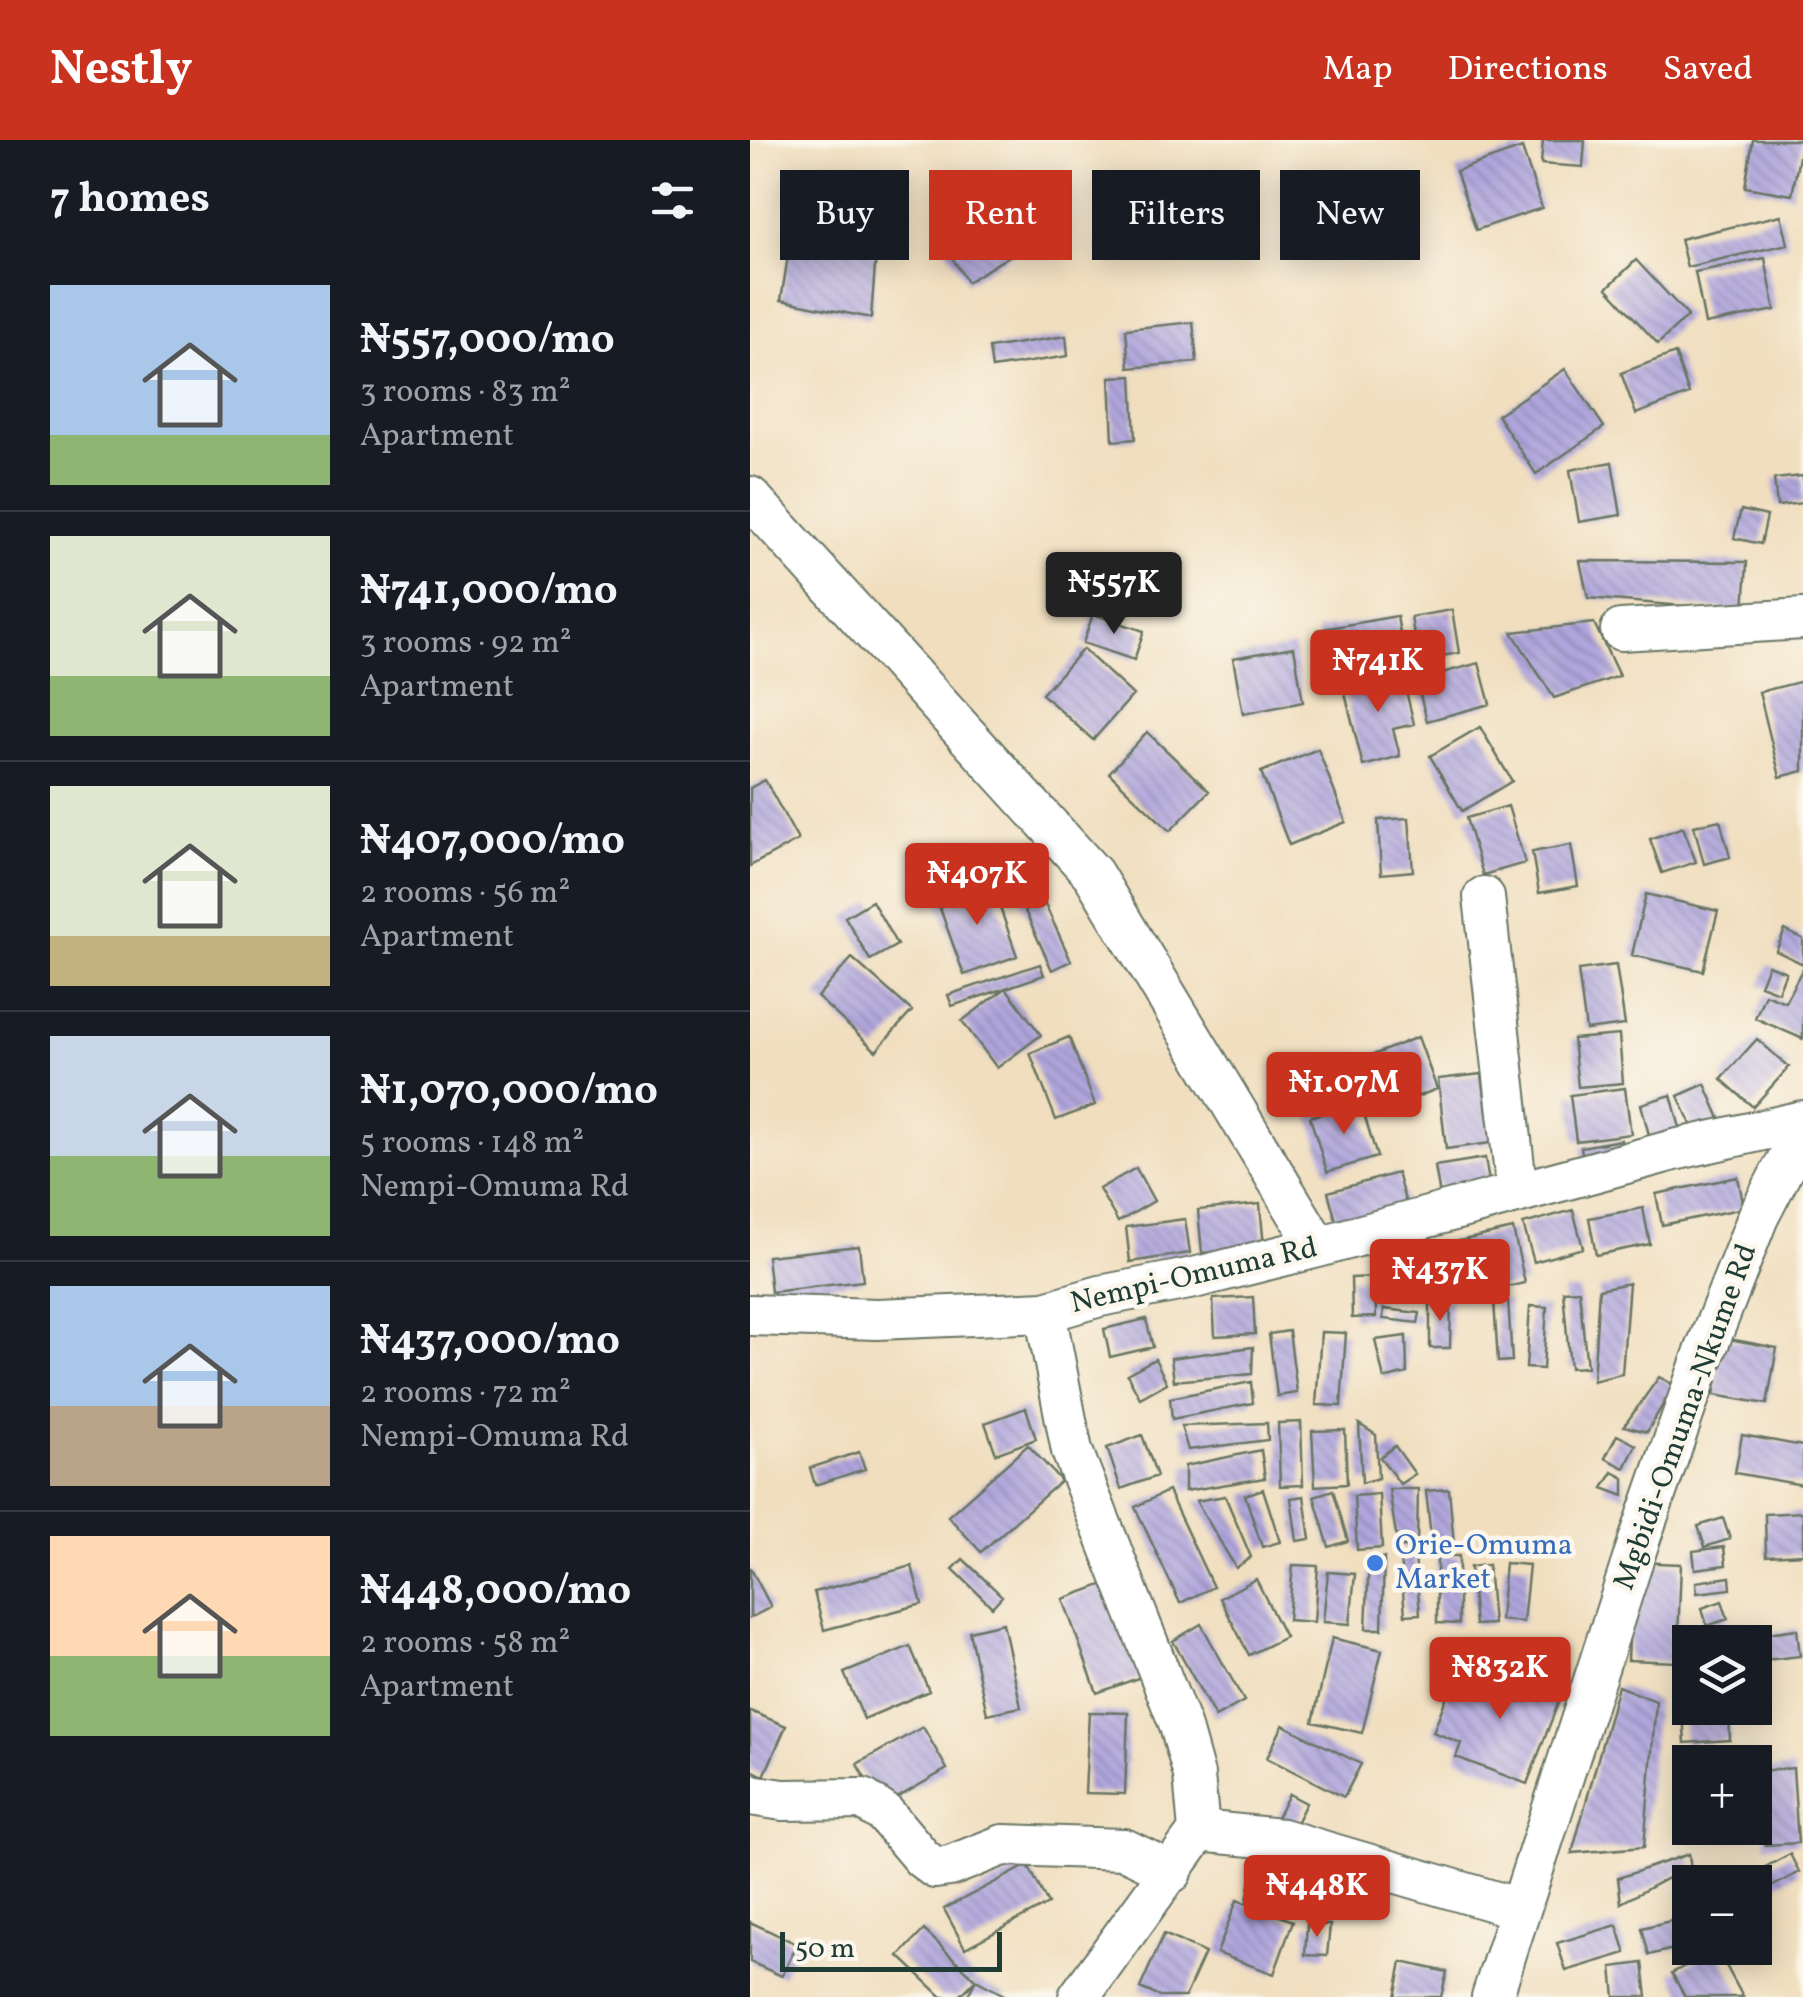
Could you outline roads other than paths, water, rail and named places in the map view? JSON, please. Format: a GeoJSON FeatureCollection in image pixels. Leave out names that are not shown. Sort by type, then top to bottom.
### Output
{"type":"FeatureCollection","features":[{"type":"Feature","properties":{"kind":"street"},"geometry":{"type":"LineString","coordinates":[[750,497],[1093,874],[1318,1248]]}},
{"type":"Feature","properties":{"kind":"street"},"geometry":{"type":"LineString","coordinates":[[1621,630],[1803,619]]}},
{"type":"Feature","properties":{"kind":"street"},"geometry":{"type":"LineString","coordinates":[[1484,897],[1517,1193]]}},
{"type":"Feature","properties":{"kind":"street","name":"Nempi-Omuma Rd"},"geometry":{"type":"LineString","coordinates":[[750,1315],[877,1319],[1046,1312],[1100,1296],[1318,1248],[1674,1150],[1803,1122]]}},
{"type":"Feature","properties":{"kind":"street","name":"Mgbidi-Omuma-Nkume Rd"},"geometry":{"type":"LineString","coordinates":[[1492,1997],[1639,1540],[1704,1358],[1758,1217],[1803,1130]]}},
{"type":"Feature","properties":{"kind":"street"},"geometry":{"type":"LineString","coordinates":[[1046,1312],[1072,1451],[1180,1726],[1194,1775],[1199,1831],[1078,1997]]}},
{"type":"Feature","properties":{"kind":"street"},"geometry":{"type":"LineString","coordinates":[[750,1795],[783,1800],[863,1799],[884,1814],[935,1868],[1003,1845],[1124,1849],[1172,1872]]}},
{"type":"Feature","properties":{"kind":"street"},"geometry":{"type":"LineString","coordinates":[[1199,1831],[1282,1839],[1520,1909]]}},
{"type":"Feature","properties":{"kind":"place","name":"Orie-Omuma Market"},"geometry":{"type":"Point","coordinates":[1375,1563]}}]}
